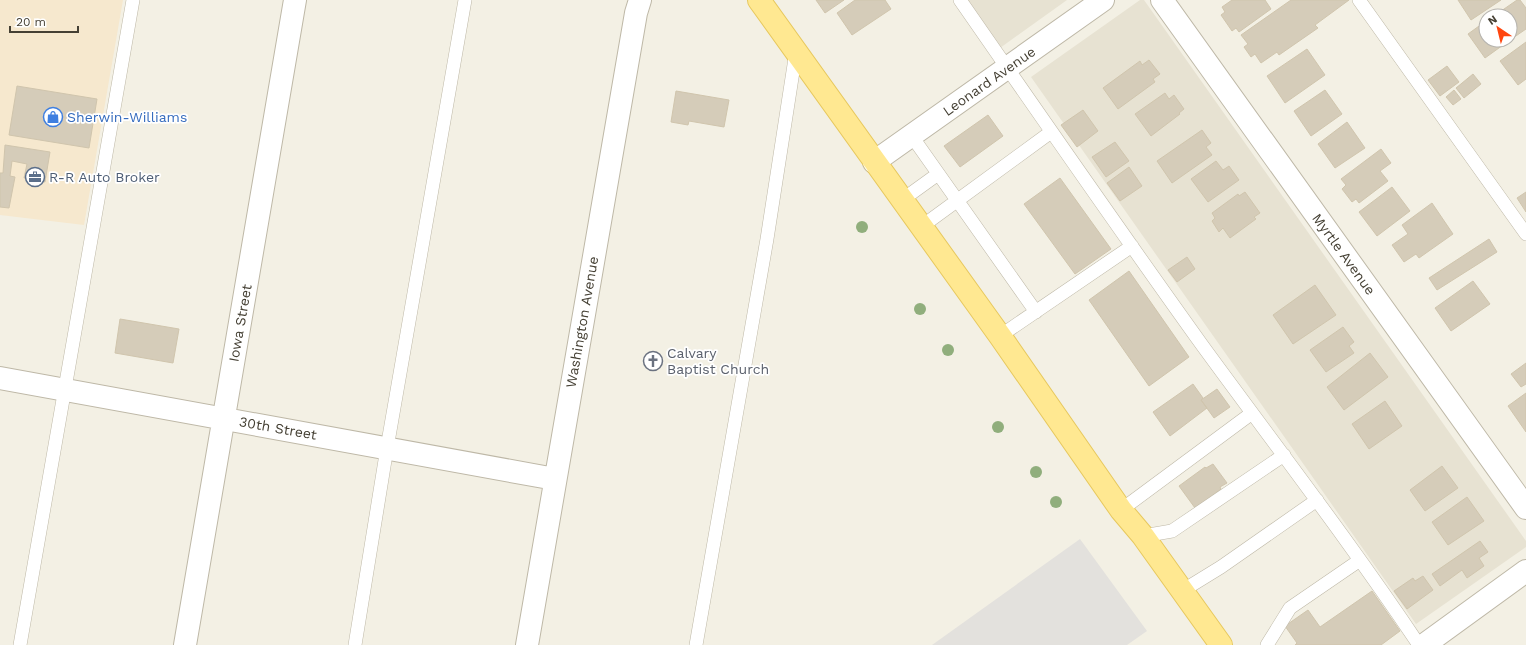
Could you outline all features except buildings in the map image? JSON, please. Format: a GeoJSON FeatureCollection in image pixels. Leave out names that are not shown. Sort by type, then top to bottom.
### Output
{"type":"FeatureCollection","features":[{"type":"Feature","properties":{"kind":"main road"},"geometry":{"type":"LineString","coordinates":[[759,0],[1000,336],[1121,510],[1143,536],[1221,645]]}},
{"type":"Feature","properties":{"kind":"street","name":"Iowa Street"},"geometry":{"type":"LineString","coordinates":[[186,645],[295,0]]}},
{"type":"Feature","properties":{"kind":"street","name":"Washington Avenue"},"geometry":{"type":"LineString","coordinates":[[527,645],[634,20],[640,0]]}},
{"type":"Feature","properties":{"kind":"street","name":"Leonard Avenue"},"geometry":{"type":"LineString","coordinates":[[874,162],[1103,0]]}},
{"type":"Feature","properties":{"kind":"street","name":"Myrtle Avenue"},"geometry":{"type":"LineString","coordinates":[[1162,0],[1526,508]]}},
{"type":"Feature","properties":{"kind":"street","name":"30th Street"},"geometry":{"type":"LineString","coordinates":[[0,378],[555,479]]}},
{"type":"Feature","properties":{"kind":"street"},"geometry":{"type":"LineString","coordinates":[[1424,645],[1526,571]]}},
{"type":"Feature","properties":{"kind":"lane"},"geometry":{"type":"LineString","coordinates":[[20,645],[133,0]]}},
{"type":"Feature","properties":{"kind":"lane"},"geometry":{"type":"LineString","coordinates":[[355,645],[387,448],[465,0]]}},
{"type":"Feature","properties":{"kind":"lane"},"geometry":{"type":"LineString","coordinates":[[960,0],[1132,246],[1360,560],[1424,645]]}},
{"type":"Feature","properties":{"kind":"lane"},"geometry":{"type":"LineString","coordinates":[[1359,0],[1526,234]]}},
{"type":"Feature","properties":{"kind":"lane"},"geometry":{"type":"LineString","coordinates":[[696,645],[765,247],[796,52]]}},
{"type":"Feature","properties":{"kind":"lane"},"geometry":{"type":"LineString","coordinates":[[921,227],[1051,132]]}},
{"type":"Feature","properties":{"kind":"lane"},"geometry":{"type":"LineString","coordinates":[[911,135],[1036,312]]}},
{"type":"Feature","properties":{"kind":"lane"},"geometry":{"type":"LineString","coordinates":[[902,200],[938,174]]}},
{"type":"Feature","properties":{"kind":"lane"},"geometry":{"type":"LineString","coordinates":[[1000,336],[1132,246]]}},
{"type":"Feature","properties":{"kind":"lane"},"geometry":{"type":"LineString","coordinates":[[1121,510],[1252,412]]}},
{"type":"Feature","properties":{"kind":"lane"},"geometry":{"type":"LineString","coordinates":[[1143,536],[1172,531],[1284,456]]}},
{"type":"Feature","properties":{"kind":"lane"},"geometry":{"type":"LineString","coordinates":[[1182,591],[1221,567],[1317,500]]}},
{"type":"Feature","properties":{"kind":"lane"},"geometry":{"type":"LineString","coordinates":[[1267,645],[1290,608],[1360,560]]}},
{"type":"Feature","properties":{"kind":"shaded area"},"geometry":{"type":"Polygon","coordinates":[[[0,0],[123,0],[84,225],[0,215],[0,0]]]}},
{"type":"Feature","properties":{"kind":"shaded area"},"geometry":{"type":"Polygon","coordinates":[[[966,0],[1067,0],[1000,48],[966,0]]]}},
{"type":"Feature","properties":{"kind":"shaded area"},"geometry":{"type":"Polygon","coordinates":[[[1140,0],[1144,0],[1526,541],[1526,547],[1416,624],[1031,77],[1140,0]]]}},
{"type":"Feature","properties":{"kind":"shaded area"},"geometry":{"type":"Polygon","coordinates":[[[1080,539],[1147,631],[1127,645],[932,645],[1080,539]]]}},
{"type":"Feature","properties":{"kind":"place","name":"Sherwin-Williams"},"geometry":{"type":"Point","coordinates":[53,117]}},
{"type":"Feature","properties":{"kind":"place","name":"R-R Auto Broker"},"geometry":{"type":"Point","coordinates":[35,177]}},
{"type":"Feature","properties":{"kind":"place","name":"Calvary Baptist Church"},"geometry":{"type":"Point","coordinates":[653,361]}}]}
